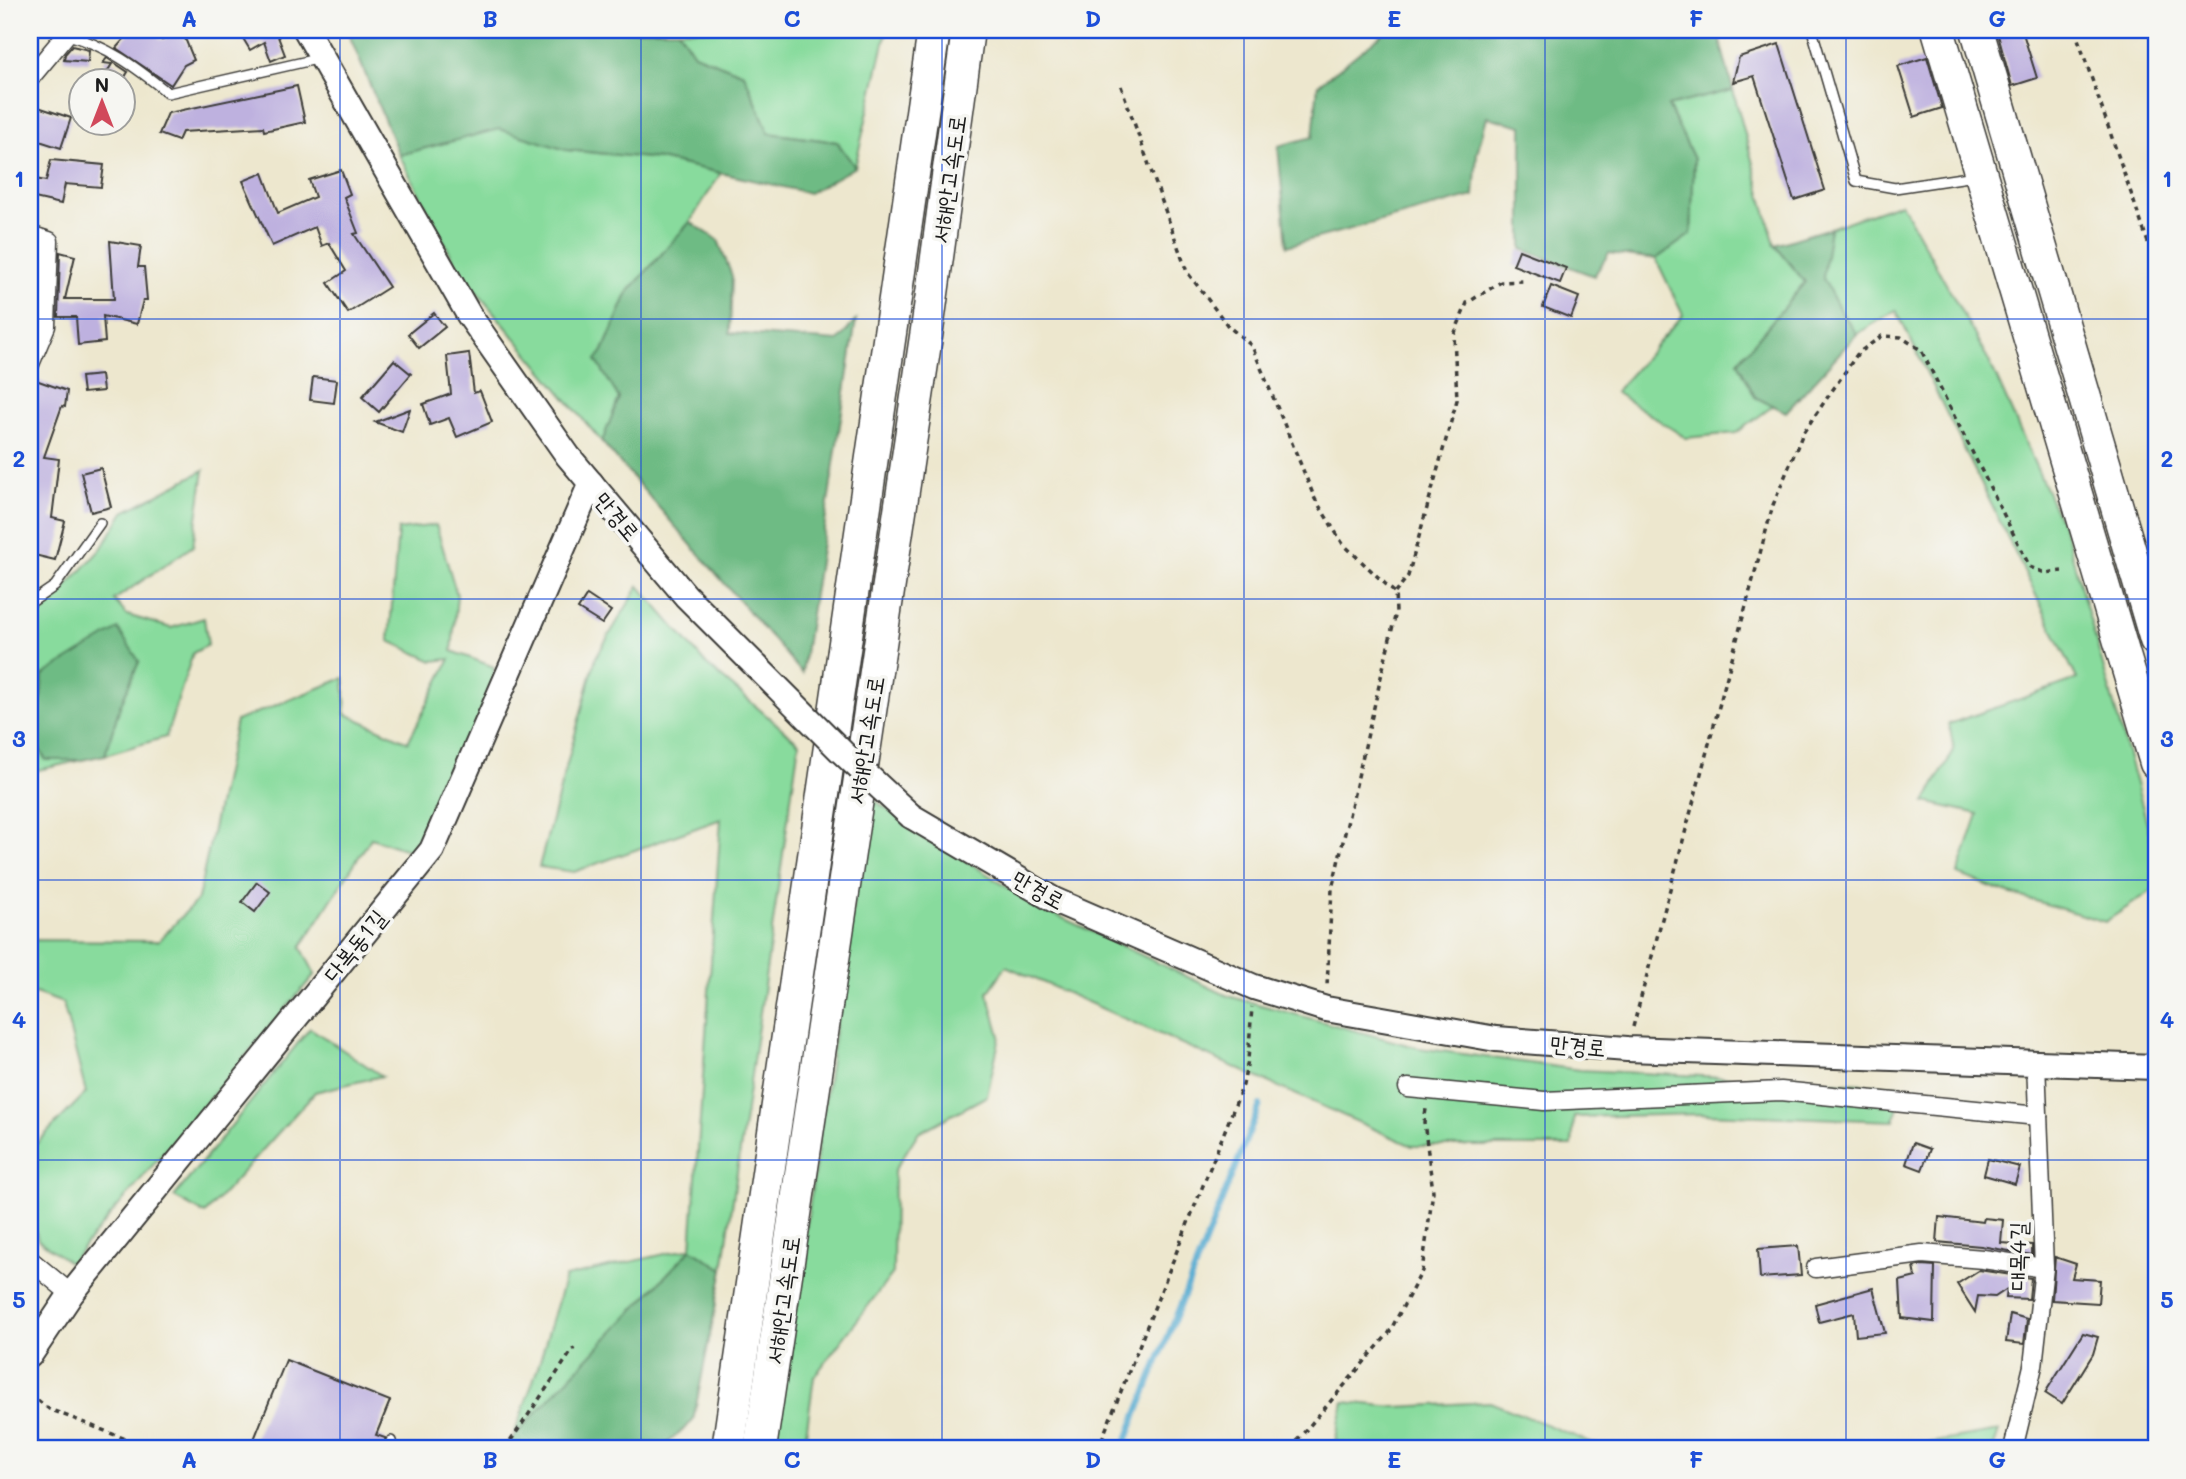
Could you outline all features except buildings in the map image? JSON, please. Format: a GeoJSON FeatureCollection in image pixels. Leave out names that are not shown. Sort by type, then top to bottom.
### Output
{"type":"FeatureCollection","features":[{"type":"Feature","properties":{"kind":"highway","name":"서해안고속도로"},"geometry":{"type":"LineString","coordinates":[[728,1449],[934,30]]}},
{"type":"Feature","properties":{"kind":"highway","name":"서해안고속도로"},"geometry":{"type":"LineString","coordinates":[[760,1449],[926,337],[968,30]]}},
{"type":"Feature","properties":{"kind":"highway"},"geometry":{"type":"LineString","coordinates":[[1938,30],[2156,763]]}},
{"type":"Feature","properties":{"kind":"highway"},"geometry":{"type":"LineString","coordinates":[[1977,30],[2156,640]]}},
{"type":"Feature","properties":{"kind":"street","name":"만경로"},"geometry":{"type":"LineString","coordinates":[[306,30],[469,315],[568,456],[686,596],[842,752],[911,816],[1054,900],[1254,987],[1326,1009],[1496,1039],[1627,1049],[2156,1067]]}},
{"type":"Feature","properties":{"kind":"street"},"geometry":{"type":"LineString","coordinates":[[30,78],[69,32]]}},
{"type":"Feature","properties":{"kind":"street"},"geometry":{"type":"LineString","coordinates":[[30,235],[48,241],[46,326],[30,364]]}},
{"type":"Feature","properties":{"kind":"street","name":"다복동1길"},"geometry":{"type":"LineString","coordinates":[[30,1355],[71,1294],[432,850],[592,483]]}},
{"type":"Feature","properties":{"kind":"street","name":"대목4길"},"geometry":{"type":"LineString","coordinates":[[2013,1449],[2033,1366],[2044,1268],[2035,1062]]}},
{"type":"Feature","properties":{"kind":"street"},"geometry":{"type":"LineString","coordinates":[[1408,1088],[1544,1101],[1781,1091],[2038,1116]]}},
{"type":"Feature","properties":{"kind":"street"},"geometry":{"type":"LineString","coordinates":[[1816,1269],[1922,1254],[2044,1268]]}},
{"type":"Feature","properties":{"kind":"street"},"geometry":{"type":"LineString","coordinates":[[30,1259],[71,1294]]}},
{"type":"Feature","properties":{"kind":"lane"},"geometry":{"type":"LineString","coordinates":[[1812,30],[1856,181],[1895,188],[1981,175]]}},
{"type":"Feature","properties":{"kind":"lane"},"geometry":{"type":"LineString","coordinates":[[69,32],[131,63],[168,93],[324,58]]}},
{"type":"Feature","properties":{"kind":"lane"},"geometry":{"type":"LineString","coordinates":[[30,603],[55,586],[100,523]]}},
{"type":"Feature","properties":{"kind":"path"},"geometry":{"type":"LineString","coordinates":[[2075,30],[2155,263],[2156,274]]}},
{"type":"Feature","properties":{"kind":"path"},"geometry":{"type":"LineString","coordinates":[[1121,86],[1187,272],[1227,326],[1252,346],[1315,499],[1343,544],[1395,593]]}},
{"type":"Feature","properties":{"kind":"path"},"geometry":{"type":"LineString","coordinates":[[1326,1009],[1332,889],[1396,612],[1395,593],[1408,576],[1457,400],[1454,335],[1467,303],[1501,282],[1524,281]]}},
{"type":"Feature","properties":{"kind":"path"},"geometry":{"type":"LineString","coordinates":[[1627,1049],[1773,505],[1803,433],[1858,353],[1882,335],[1901,337],[1921,350],[2030,567],[2045,573],[2062,571]]}},
{"type":"Feature","properties":{"kind":"path"},"geometry":{"type":"LineString","coordinates":[[1098,1449],[1242,1085],[1248,1060],[1254,987]]}},
{"type":"Feature","properties":{"kind":"path"},"geometry":{"type":"LineString","coordinates":[[1293,1449],[1294,1444],[1389,1333],[1422,1271],[1433,1191],[1424,1122],[1427,1090]]}},
{"type":"Feature","properties":{"kind":"path"},"geometry":{"type":"LineString","coordinates":[[505,1449],[574,1348]]}},
{"type":"Feature","properties":{"kind":"path"},"geometry":{"type":"LineString","coordinates":[[30,1394],[48,1409],[151,1449]]}},
{"type":"Feature","properties":{"kind":"green space"},"geometry":{"type":"Polygon","coordinates":[[[347,30],[678,30],[694,54],[744,74],[769,133],[837,142],[855,167],[809,193],[659,159],[566,150],[499,129],[399,155],[347,30]]]}},
{"type":"Feature","properties":{"kind":"green space"},"geometry":{"type":"Polygon","coordinates":[[[678,30],[887,30],[855,167],[837,142],[769,133],[744,74],[694,54],[678,30]]]}},
{"type":"Feature","properties":{"kind":"green space"},"geometry":{"type":"Polygon","coordinates":[[[1388,30],[1717,30],[1733,90],[1668,106],[1694,159],[1691,234],[1656,259],[1609,253],[1594,276],[1522,249],[1522,126],[1487,117],[1477,153],[1474,196],[1287,246],[1278,146],[1313,137],[1318,85],[1388,30]]]}},
{"type":"Feature","properties":{"kind":"green space"},"geometry":{"type":"Polygon","coordinates":[[[1733,90],[1775,245],[1805,282],[1738,362],[1755,397],[1773,406],[1736,433],[1686,438],[1615,392],[1683,315],[1656,259],[1691,234],[1694,159],[1668,105],[1733,90]]]}},
{"type":"Feature","properties":{"kind":"green space"},"geometry":{"type":"Polygon","coordinates":[[[499,128],[566,150],[659,159],[721,173],[690,222],[628,292],[597,360],[619,398],[602,442],[460,272],[399,155],[499,128]]]}},
{"type":"Feature","properties":{"kind":"green space"},"geometry":{"type":"Polygon","coordinates":[[[1901,203],[1989,361],[2066,534],[2156,855],[2156,888],[2105,922],[2002,891],[1958,874],[1978,814],[1925,802],[1954,750],[1949,724],[2077,679],[1896,310],[1857,334],[1822,278],[1830,228],[1901,203]]]}},
{"type":"Feature","properties":{"kind":"green space"},"geometry":{"type":"Polygon","coordinates":[[[690,222],[718,240],[732,276],[730,333],[838,341],[856,320],[802,673],[602,442],[619,398],[596,360],[603,351],[628,292],[690,222]]]}},
{"type":"Feature","properties":{"kind":"green space"},"geometry":{"type":"Polygon","coordinates":[[[1830,228],[1823,278],[1839,309],[1857,334],[1786,412],[1755,397],[1738,362],[1805,282],[1775,245],[1830,228]]]}},
{"type":"Feature","properties":{"kind":"green space"},"geometry":{"type":"Polygon","coordinates":[[[204,470],[193,546],[114,600],[127,615],[171,628],[204,618],[208,645],[193,653],[166,737],[105,755],[120,706],[139,662],[43,675],[40,707],[30,726],[30,619],[45,610],[101,549],[124,512],[204,470]]]}},
{"type":"Feature","properties":{"kind":"green space"},"geometry":{"type":"Polygon","coordinates":[[[436,525],[457,595],[452,651],[494,667],[493,687],[438,816],[416,853],[371,838],[301,947],[315,974],[70,1263],[38,1240],[30,1210],[30,1150],[86,1093],[63,1003],[35,993],[30,997],[30,940],[159,941],[198,899],[236,721],[344,678],[346,714],[408,742],[450,659],[433,661],[389,641],[398,530],[436,525]]]}},
{"type":"Feature","properties":{"kind":"green space"},"geometry":{"type":"Polygon","coordinates":[[[639,586],[707,665],[799,743],[723,1269],[691,1249],[513,1438],[565,1277],[691,1248],[721,819],[574,872],[539,867],[596,657],[639,586]]]}},
{"type":"Feature","properties":{"kind":"green space"},"geometry":{"type":"Polygon","coordinates":[[[118,629],[139,661],[120,706],[105,755],[82,760],[46,760],[30,734],[30,726],[40,707],[43,675],[118,629]]]}},
{"type":"Feature","properties":{"kind":"green space"},"geometry":{"type":"Polygon","coordinates":[[[30,734],[46,760],[82,760],[30,772],[30,734]]]}},
{"type":"Feature","properties":{"kind":"green space"},"geometry":{"type":"Polygon","coordinates":[[[869,797],[1033,904],[1228,996],[1419,1048],[1580,1070],[1903,1086],[1894,1121],[1705,1114],[1574,1117],[1572,1146],[1412,1146],[1006,966],[988,993],[1000,1036],[987,1096],[918,1133],[894,1171],[893,1273],[814,1377],[804,1449],[774,1449],[869,797]]]}},
{"type":"Feature","properties":{"kind":"green space"},"geometry":{"type":"Polygon","coordinates":[[[310,1028],[382,1076],[315,1092],[205,1214],[174,1197],[310,1028]]]}},
{"type":"Feature","properties":{"kind":"green space"},"geometry":{"type":"Polygon","coordinates":[[[691,1249],[723,1269],[693,1421],[661,1449],[502,1449],[691,1249]]]}},
{"type":"Feature","properties":{"kind":"green space"},"geometry":{"type":"Polygon","coordinates":[[[1344,1402],[1396,1407],[1490,1402],[1607,1449],[1378,1449],[1335,1442],[1344,1402]]]}},
{"type":"Feature","properties":{"kind":"green space"},"geometry":{"type":"Polygon","coordinates":[[[1999,1431],[1993,1449],[1894,1449],[1999,1431]]]}},
{"type":"Feature","properties":{"kind":"waterway"},"geometry":{"type":"LineString","coordinates":[[1123,1449],[1260,1105]]}}]}
